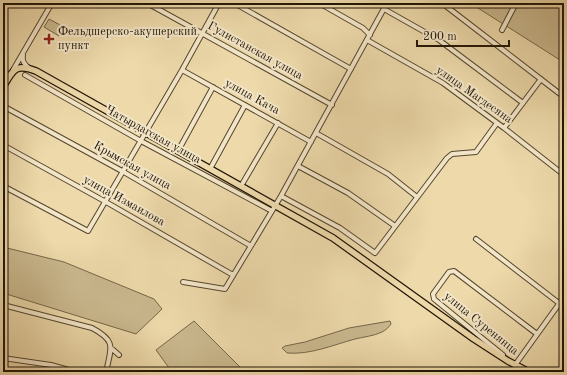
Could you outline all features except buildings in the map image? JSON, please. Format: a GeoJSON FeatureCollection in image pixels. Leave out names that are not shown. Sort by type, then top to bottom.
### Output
{"type":"FeatureCollection","features":[{"type":"Feature","properties":{"kind":"main road"},"geometry":{"type":"LineString","coordinates":[[3,87],[15,69],[29,68],[36,70],[333,238],[474,339],[515,365],[529,372]]}},
{"type":"Feature","properties":{"kind":"street"},"geometry":{"type":"LineString","coordinates":[[15,69],[52,3]]}},
{"type":"Feature","properties":{"kind":"street","name":"Гулистанская улица"},"geometry":{"type":"LineString","coordinates":[[147,3],[332,105]]}},
{"type":"Feature","properties":{"kind":"street"},"geometry":{"type":"LineString","coordinates":[[3,186],[88,231],[146,133],[219,3]]}},
{"type":"Feature","properties":{"kind":"street"},"geometry":{"type":"LineString","coordinates":[[234,3],[351,69]]}},
{"type":"Feature","properties":{"kind":"street"},"geometry":{"type":"LineString","coordinates":[[319,3],[363,28],[370,35]]}},
{"type":"Feature","properties":{"kind":"street"},"geometry":{"type":"LineString","coordinates":[[183,282],[225,289],[276,205],[387,3]]}},
{"type":"Feature","properties":{"kind":"street"},"geometry":{"type":"LineString","coordinates":[[442,3],[564,97]]}},
{"type":"Feature","properties":{"kind":"street"},"geometry":{"type":"LineString","coordinates":[[502,30],[516,3]]}},
{"type":"Feature","properties":{"kind":"street"},"geometry":{"type":"LineString","coordinates":[[384,9],[439,40],[523,103]]}},
{"type":"Feature","properties":{"kind":"street","name":"улица Магдесяна"},"geometry":{"type":"LineString","coordinates":[[367,40],[443,83],[564,175]]}},
{"type":"Feature","properties":{"kind":"street"},"geometry":{"type":"LineString","coordinates":[[24,52],[23,61],[29,68]]}},
{"type":"Feature","properties":{"kind":"street","name":"улица Кача"},"geometry":{"type":"LineString","coordinates":[[182,70],[311,142]]}},
{"type":"Feature","properties":{"kind":"street","name":"Чатырдагская улица"},"geometry":{"type":"LineString","coordinates":[[25,75],[141,141],[272,211]]}},
{"type":"Feature","properties":{"kind":"street"},"geometry":{"type":"LineString","coordinates":[[504,128],[541,79]]}},
{"type":"Feature","properties":{"kind":"street"},"geometry":{"type":"LineString","coordinates":[[178,151],[213,87]]}},
{"type":"Feature","properties":{"kind":"street"},"geometry":{"type":"LineString","coordinates":[[210,168],[245,105]]}},
{"type":"Feature","properties":{"kind":"street","name":"Крымская улица"},"geometry":{"type":"LineString","coordinates":[[3,106],[251,246]]}},
{"type":"Feature","properties":{"kind":"street"},"geometry":{"type":"LineString","coordinates":[[241,186],[278,123]]}},
{"type":"Feature","properties":{"kind":"street"},"geometry":{"type":"LineString","coordinates":[[281,196],[340,228],[374,254],[447,158],[452,154],[476,152],[497,123]]}},
{"type":"Feature","properties":{"kind":"street"},"geometry":{"type":"LineString","coordinates":[[316,133],[388,174],[417,197]]}},
{"type":"Feature","properties":{"kind":"street","name":"улица Измаилова"},"geometry":{"type":"LineString","coordinates":[[3,146],[106,202],[233,275]]}},
{"type":"Feature","properties":{"kind":"street"},"geometry":{"type":"LineString","coordinates":[[298,166],[348,193],[395,226]]}},
{"type":"Feature","properties":{"kind":"street"},"geometry":{"type":"LineString","coordinates":[[476,239],[564,307]]}},
{"type":"Feature","properties":{"kind":"street","name":"улица Суренянца"},"geometry":{"type":"LineString","coordinates":[[515,365],[434,299],[433,294],[449,272],[454,271],[537,334]]}},
{"type":"Feature","properties":{"kind":"street"},"geometry":{"type":"LineString","coordinates":[[515,365],[564,298]]}},
{"type":"Feature","properties":{"kind":"street"},"geometry":{"type":"LineString","coordinates":[[4,304],[92,328],[102,333],[109,340],[111,348],[106,372]]}},
{"type":"Feature","properties":{"kind":"street"},"geometry":{"type":"LineString","coordinates":[[111,348],[119,355]]}},
{"type":"Feature","properties":{"kind":"street"},"geometry":{"type":"LineString","coordinates":[[3,358],[51,365],[76,372]]}},
{"type":"Feature","properties":{"kind":"shaded area"},"geometry":{"type":"Polygon","coordinates":[[[470,3],[564,3],[564,63],[560,60],[470,3]]]}},
{"type":"Feature","properties":{"kind":"shaded area"},"geometry":{"type":"Polygon","coordinates":[[[49,19],[64,27],[59,36],[44,27],[49,19]]]}},
{"type":"Feature","properties":{"kind":"shaded area"},"geometry":{"type":"Polygon","coordinates":[[[3,247],[64,262],[154,299],[162,309],[136,334],[3,293],[3,247]]]}},
{"type":"Feature","properties":{"kind":"shaded area"},"geometry":{"type":"Polygon","coordinates":[[[194,321],[245,372],[172,372],[156,350],[194,321]]]}},
{"type":"Feature","properties":{"kind":"shaded area"},"geometry":{"type":"Polygon","coordinates":[[[390,321],[391,324],[379,333],[321,349],[287,353],[282,348],[349,328],[390,321]]]}},
{"type":"Feature","properties":{"kind":"place","name":"Фельдшерско-акушерский пункт"},"geometry":{"type":"Point","coordinates":[49,39]}}]}
